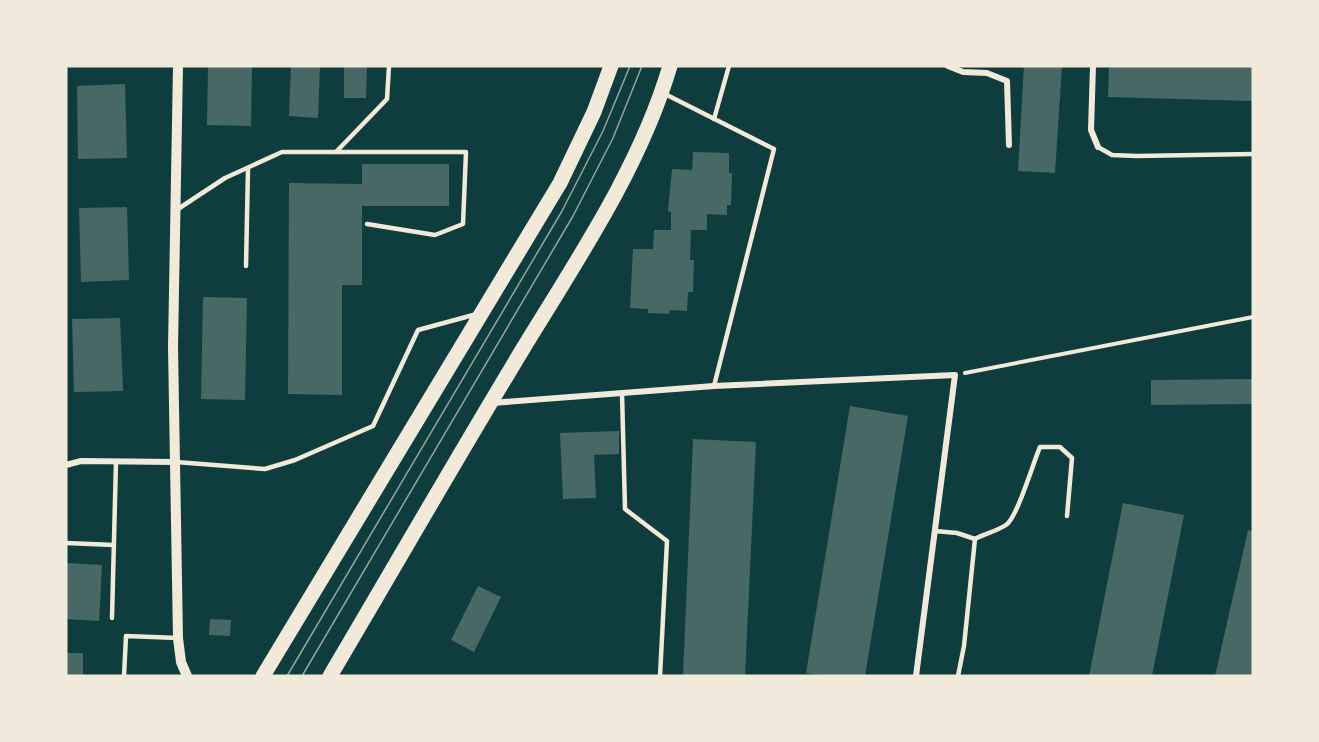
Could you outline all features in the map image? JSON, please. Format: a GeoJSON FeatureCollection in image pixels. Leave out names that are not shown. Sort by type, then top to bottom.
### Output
{"type":"FeatureCollection","features":[{"type":"Feature","properties":{"kind":"main road"},"geometry":{"type":"LineString","coordinates":[[263,676],[560,183],[594,112],[611,66]]}},
{"type":"Feature","properties":{"kind":"main road"},"geometry":{"type":"LineString","coordinates":[[330,676],[570,272],[638,152],[670,66]]}},
{"type":"Feature","properties":{"kind":"street"},"geometry":{"type":"LineString","coordinates":[[178,66],[173,348],[178,638],[187,676]]}},
{"type":"Feature","properties":{"kind":"street"},"geometry":{"type":"LineString","coordinates":[[948,66],[963,72],[987,73],[1007,81],[1009,145]]}},
{"type":"Feature","properties":{"kind":"street"},"geometry":{"type":"LineString","coordinates":[[1093,66],[1091,130],[1098,147]]}},
{"type":"Feature","properties":{"kind":"street"},"geometry":{"type":"LineString","coordinates":[[491,403],[714,386],[955,375],[916,676]]}},
{"type":"Feature","properties":{"kind":"street"},"geometry":{"type":"LineString","coordinates":[[66,465],[81,461],[175,462]]}},
{"type":"Feature","properties":{"kind":"street"},"geometry":{"type":"LineString","coordinates":[[178,638],[186,663],[194,676]]}},
{"type":"Feature","properties":{"kind":"lane"},"geometry":{"type":"LineString","coordinates":[[336,152],[387,99],[389,66]]}},
{"type":"Feature","properties":{"kind":"lane"},"geometry":{"type":"LineString","coordinates":[[714,119],[729,66]]}},
{"type":"Feature","properties":{"kind":"lane"},"geometry":{"type":"LineString","coordinates":[[662,92],[774,149],[714,386]]}},
{"type":"Feature","properties":{"kind":"lane"},"geometry":{"type":"LineString","coordinates":[[1098,147],[1112,155],[1253,154]]}},
{"type":"Feature","properties":{"kind":"lane"},"geometry":{"type":"LineString","coordinates":[[175,210],[225,178],[282,152],[466,152],[463,224],[435,235],[367,224]]}},
{"type":"Feature","properties":{"kind":"lane"},"geometry":{"type":"LineString","coordinates":[[246,266],[248,168]]}},
{"type":"Feature","properties":{"kind":"lane"},"geometry":{"type":"LineString","coordinates":[[175,462],[265,469],[295,460],[373,426],[418,330],[483,312]]}},
{"type":"Feature","properties":{"kind":"lane"},"geometry":{"type":"LineString","coordinates":[[622,393],[626,509],[667,541],[660,676]]}},
{"type":"Feature","properties":{"kind":"lane"},"geometry":{"type":"LineString","coordinates":[[935,531],[957,533],[975,539],[1008,525],[1023,495],[1040,447],[1060,447],[1072,458],[1067,516]]}},
{"type":"Feature","properties":{"kind":"lane"},"geometry":{"type":"LineString","coordinates":[[112,618],[116,462]]}},
{"type":"Feature","properties":{"kind":"lane"},"geometry":{"type":"LineString","coordinates":[[958,676],[975,539]]}},
{"type":"Feature","properties":{"kind":"lane"},"geometry":{"type":"LineString","coordinates":[[66,543],[114,545]]}},
{"type":"Feature","properties":{"kind":"lane"},"geometry":{"type":"LineString","coordinates":[[124,676],[126,636],[178,638]]}},
{"type":"Feature","properties":{"kind":"path"},"geometry":{"type":"LineString","coordinates":[[955,375],[1253,317]]}},
{"type":"Feature","properties":{"kind":"building"},"geometry":{"type":"Polygon","coordinates":[[[208,66],[252,66],[251,126],[207,125],[208,66]]]}},
{"type":"Feature","properties":{"kind":"building"},"geometry":{"type":"Polygon","coordinates":[[[291,66],[320,66],[318,118],[289,116],[291,66]]]}},
{"type":"Feature","properties":{"kind":"building"},"geometry":{"type":"Polygon","coordinates":[[[344,66],[367,66],[366,98],[344,98],[344,66]]]}},
{"type":"Feature","properties":{"kind":"building"},"geometry":{"type":"Polygon","coordinates":[[[1024,66],[1062,66],[1055,173],[1018,171],[1024,66]]]}},
{"type":"Feature","properties":{"kind":"building"},"geometry":{"type":"Polygon","coordinates":[[[1109,66],[1253,66],[1253,101],[1108,97],[1109,66]]]}},
{"type":"Feature","properties":{"kind":"building"},"geometry":{"type":"Polygon","coordinates":[[[125,84],[127,158],[78,159],[77,86],[125,84]]]}},
{"type":"Feature","properties":{"kind":"building"},"geometry":{"type":"Polygon","coordinates":[[[693,152],[729,153],[729,173],[732,173],[731,205],[727,205],[727,215],[707,214],[707,230],[691,230],[690,260],[694,260],[693,292],[688,292],[687,311],[670,310],[669,314],[648,313],[648,309],[630,308],[633,249],[653,249],[654,230],[671,230],[671,212],[668,211],[672,169],[692,170],[693,152]]]}},
{"type":"Feature","properties":{"kind":"building"},"geometry":{"type":"Polygon","coordinates":[[[362,164],[449,164],[449,206],[362,206],[362,285],[342,285],[342,395],[288,394],[289,183],[362,184],[362,164]]]}},
{"type":"Feature","properties":{"kind":"building"},"geometry":{"type":"Polygon","coordinates":[[[127,207],[129,280],[81,282],[79,208],[127,207]]]}},
{"type":"Feature","properties":{"kind":"building"},"geometry":{"type":"Polygon","coordinates":[[[203,297],[247,298],[245,400],[201,399],[203,297]]]}},
{"type":"Feature","properties":{"kind":"building"},"geometry":{"type":"Polygon","coordinates":[[[120,318],[123,391],[74,392],[72,319],[120,318]]]}},
{"type":"Feature","properties":{"kind":"building"},"geometry":{"type":"Polygon","coordinates":[[[1253,379],[1253,404],[1151,405],[1151,380],[1253,379]]]}},
{"type":"Feature","properties":{"kind":"building"},"geometry":{"type":"Polygon","coordinates":[[[850,406],[908,416],[865,676],[824,676],[806,673],[850,406]]]}},
{"type":"Feature","properties":{"kind":"building"},"geometry":{"type":"Polygon","coordinates":[[[619,431],[619,454],[594,455],[596,498],[563,499],[560,433],[619,431]]]}},
{"type":"Feature","properties":{"kind":"building"},"geometry":{"type":"Polygon","coordinates":[[[693,439],[756,442],[745,676],[683,676],[693,439]]]}},
{"type":"Feature","properties":{"kind":"building"},"geometry":{"type":"Polygon","coordinates":[[[1123,503],[1184,515],[1152,676],[1089,676],[1123,503]]]}},
{"type":"Feature","properties":{"kind":"building"},"geometry":{"type":"Polygon","coordinates":[[[1248,530],[1253,531],[1253,676],[1215,676],[1248,530]]]}},
{"type":"Feature","properties":{"kind":"building"},"geometry":{"type":"Polygon","coordinates":[[[66,563],[102,565],[99,621],[66,619],[66,563]]]}},
{"type":"Feature","properties":{"kind":"building"},"geometry":{"type":"Polygon","coordinates":[[[478,586],[501,597],[474,652],[451,640],[478,586]]]}},
{"type":"Feature","properties":{"kind":"building"},"geometry":{"type":"Polygon","coordinates":[[[210,619],[231,620],[230,636],[209,635],[210,619]]]}},
{"type":"Feature","properties":{"kind":"building"},"geometry":{"type":"Polygon","coordinates":[[[66,653],[83,653],[83,676],[66,676],[66,653]]]}},
{"type":"Feature","properties":{"kind":"tram line"},"geometry":{"type":"LineString","coordinates":[[287,676],[562,211],[603,131],[630,66]]}},
{"type":"Feature","properties":{"kind":"tram line"},"geometry":{"type":"LineString","coordinates":[[302,676],[573,216],[613,138],[642,66]]}}]}
